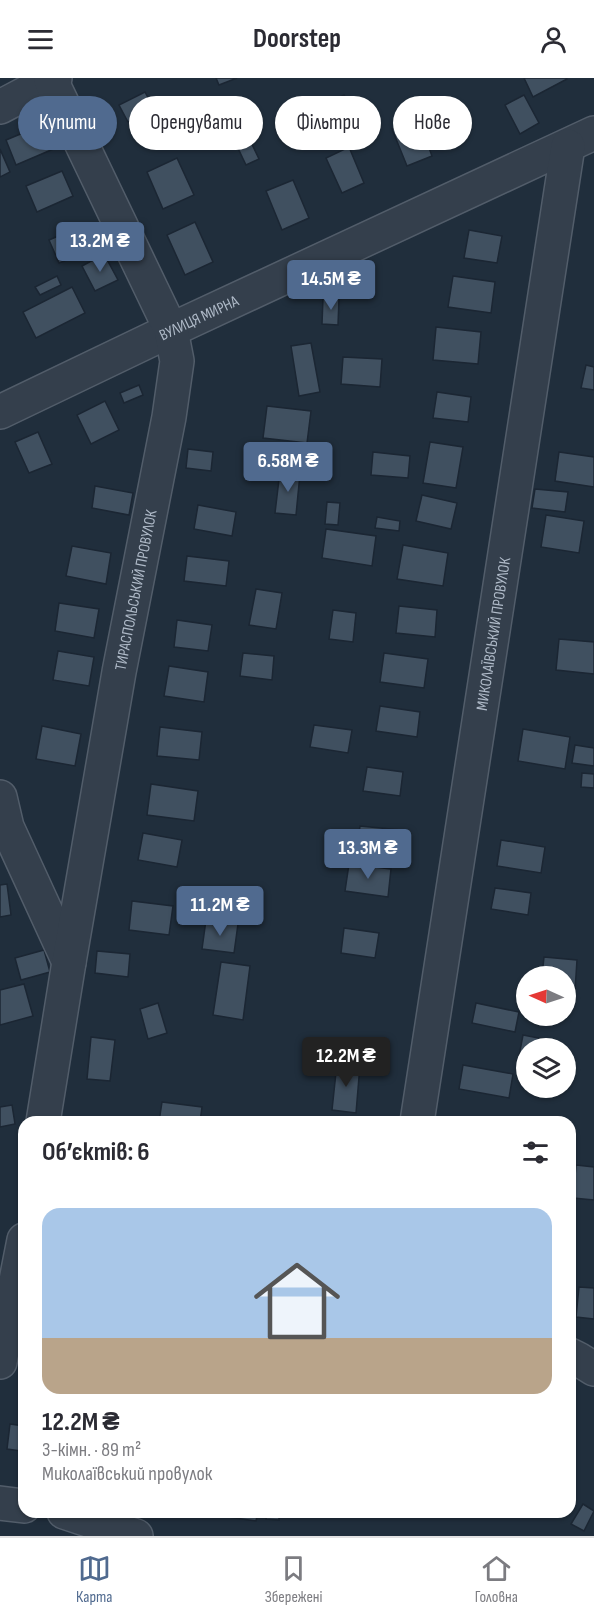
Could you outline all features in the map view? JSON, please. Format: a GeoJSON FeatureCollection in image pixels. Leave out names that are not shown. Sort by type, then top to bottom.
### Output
{"type":"FeatureCollection","features":[{"type":"Feature","properties":{"kind":"street"},"geometry":{"type":"LineString","coordinates":[[0,106],[53,79]]}},
{"type":"Feature","properties":{"kind":"street","name":"ТИРАСПОЛЬСЬКИЙ ПРОВУЛОК"},"geometry":{"type":"LineString","coordinates":[[44,1116],[119,672],[169,417],[177,361],[171,330],[53,79]]}},
{"type":"Feature","properties":{"kind":"street","name":"ВУЛИЦЯ МИРНА"},"geometry":{"type":"LineString","coordinates":[[0,412],[581,140]]}},
{"type":"Feature","properties":{"kind":"street","name":"МИКОЛАЇВСЬКИЙ ПРОВУЛОК"},"geometry":{"type":"LineString","coordinates":[[418,1116],[581,140]]}},
{"type":"Feature","properties":{"kind":"street"},"geometry":{"type":"LineString","coordinates":[[0,796],[7,827],[69,962]]}},
{"type":"Feature","properties":{"kind":"street"},"geometry":{"type":"LineString","coordinates":[[0,1362],[18,1270]]}},
{"type":"Feature","properties":{"kind":"street"},"geometry":{"type":"LineString","coordinates":[[576,1358],[594,1369]]}},
{"type":"Feature","properties":{"kind":"street"},"geometry":{"type":"LineString","coordinates":[[0,1503],[18,1505]]}},
{"type":"Feature","properties":{"kind":"street"},"geometry":{"type":"LineString","coordinates":[[82,1518],[136,1536]]}},
{"type":"Feature","properties":{"kind":"building"},"geometry":{"type":"Polygon","coordinates":[[[216,78],[237,78],[219,85],[216,78]]]}},
{"type":"Feature","properties":{"kind":"building"},"geometry":{"type":"Polygon","coordinates":[[[524,78],[566,78],[567,79],[533,97],[524,78]]]}},
{"type":"Feature","properties":{"kind":"building"},"geometry":{"type":"Polygon","coordinates":[[[524,95],[539,123],[520,134],[505,105],[524,95]]]}},
{"type":"Feature","properties":{"kind":"building"},"geometry":{"type":"Polygon","coordinates":[[[129,100],[129,122],[128,122],[119,105],[129,100]]]}},
{"type":"Feature","properties":{"kind":"building"},"geometry":{"type":"Polygon","coordinates":[[[18,135],[18,150],[51,150],[16,165],[6,140],[18,135]]]}},
{"type":"Feature","properties":{"kind":"building"},"geometry":{"type":"Polygon","coordinates":[[[0,149],[10,172],[0,177],[0,149]]]}},
{"type":"Feature","properties":{"kind":"building"},"geometry":{"type":"Polygon","coordinates":[[[239,150],[255,150],[259,159],[246,165],[239,150]]]}},
{"type":"Feature","properties":{"kind":"building"},"geometry":{"type":"Polygon","coordinates":[[[343,150],[350,150],[364,183],[342,193],[326,158],[343,150]]]}},
{"type":"Feature","properties":{"kind":"building"},"geometry":{"type":"Polygon","coordinates":[[[401,150],[430,150],[432,156],[407,166],[401,150]]]}},
{"type":"Feature","properties":{"kind":"building"},"geometry":{"type":"Polygon","coordinates":[[[177,158],[194,195],[163,209],[147,172],[177,158]]]}},
{"type":"Feature","properties":{"kind":"building"},"geometry":{"type":"Polygon","coordinates":[[[62,171],[73,196],[37,212],[26,186],[62,171]]]}},
{"type":"Feature","properties":{"kind":"building"},"geometry":{"type":"Polygon","coordinates":[[[293,180],[309,218],[282,230],[266,191],[293,180]]]}},
{"type":"Feature","properties":{"kind":"building"},"geometry":{"type":"Polygon","coordinates":[[[195,222],[213,262],[185,275],[167,235],[195,222]]]}},
{"type":"Feature","properties":{"kind":"building"},"geometry":{"type":"Polygon","coordinates":[[[86,224],[96,249],[59,263],[49,240],[86,224]]]}},
{"type":"Feature","properties":{"kind":"building"},"geometry":{"type":"Polygon","coordinates":[[[469,230],[502,236],[497,263],[464,258],[469,230]]]}},
{"type":"Feature","properties":{"kind":"building"},"geometry":{"type":"Polygon","coordinates":[[[104,254],[118,280],[95,291],[82,266],[104,254]]]}},
{"type":"Feature","properties":{"kind":"building"},"geometry":{"type":"Polygon","coordinates":[[[57,276],[61,285],[40,295],[35,287],[57,276]]]}},
{"type":"Feature","properties":{"kind":"building"},"geometry":{"type":"Polygon","coordinates":[[[453,276],[495,282],[491,313],[448,307],[453,276]]]}},
{"type":"Feature","properties":{"kind":"building"},"geometry":{"type":"Polygon","coordinates":[[[72,287],[85,313],[36,338],[23,312],[72,287]]]}},
{"type":"Feature","properties":{"kind":"building"},"geometry":{"type":"Polygon","coordinates":[[[323,298],[339,298],[338,325],[322,324],[323,298]]]}},
{"type":"Feature","properties":{"kind":"building"},"geometry":{"type":"Polygon","coordinates":[[[436,327],[481,332],[478,364],[433,360],[436,327]]]}},
{"type":"Feature","properties":{"kind":"building"},"geometry":{"type":"Polygon","coordinates":[[[311,343],[320,392],[299,396],[291,346],[311,343]]]}},
{"type":"Feature","properties":{"kind":"building"},"geometry":{"type":"Polygon","coordinates":[[[343,357],[382,359],[380,387],[341,384],[343,357]]]}},
{"type":"Feature","properties":{"kind":"building"},"geometry":{"type":"Polygon","coordinates":[[[586,365],[594,367],[594,390],[581,388],[586,365]]]}},
{"type":"Feature","properties":{"kind":"building"},"geometry":{"type":"Polygon","coordinates":[[[139,385],[143,395],[124,403],[120,393],[139,385]]]}},
{"type":"Feature","properties":{"kind":"building"},"geometry":{"type":"Polygon","coordinates":[[[437,392],[471,397],[468,422],[433,418],[437,392]]]}},
{"type":"Feature","properties":{"kind":"building"},"geometry":{"type":"Polygon","coordinates":[[[105,401],[119,430],[91,444],[77,415],[105,401]]]}},
{"type":"Feature","properties":{"kind":"building"},"geometry":{"type":"Polygon","coordinates":[[[267,406],[311,411],[307,443],[263,438],[267,406]]]}},
{"type":"Feature","properties":{"kind":"building"},"geometry":{"type":"Polygon","coordinates":[[[38,432],[52,464],[29,473],[15,442],[38,432]]]}},
{"type":"Feature","properties":{"kind":"building"},"geometry":{"type":"Polygon","coordinates":[[[430,442],[463,447],[456,488],[423,483],[430,442]]]}},
{"type":"Feature","properties":{"kind":"building"},"geometry":{"type":"Polygon","coordinates":[[[188,449],[213,452],[211,471],[186,468],[188,449]]]}},
{"type":"Feature","properties":{"kind":"building"},"geometry":{"type":"Polygon","coordinates":[[[373,452],[410,456],[408,478],[371,475],[373,452]]]}},
{"type":"Feature","properties":{"kind":"building"},"geometry":{"type":"Polygon","coordinates":[[[559,452],[594,457],[594,487],[555,481],[559,452]]]}},
{"type":"Feature","properties":{"kind":"building"},"geometry":{"type":"Polygon","coordinates":[[[280,471],[300,474],[296,515],[275,513],[280,471]]]}},
{"type":"Feature","properties":{"kind":"building"},"geometry":{"type":"Polygon","coordinates":[[[95,486],[133,493],[129,515],[92,508],[95,486]]]}},
{"type":"Feature","properties":{"kind":"building"},"geometry":{"type":"Polygon","coordinates":[[[535,489],[568,492],[565,512],[532,508],[535,489]]]}},
{"type":"Feature","properties":{"kind":"building"},"geometry":{"type":"Polygon","coordinates":[[[422,495],[457,503],[451,529],[416,521],[422,495]]]}},
{"type":"Feature","properties":{"kind":"building"},"geometry":{"type":"Polygon","coordinates":[[[327,502],[340,503],[338,525],[325,524],[327,502]]]}},
{"type":"Feature","properties":{"kind":"building"},"geometry":{"type":"Polygon","coordinates":[[[198,505],[236,512],[232,536],[194,529],[198,505]]]}},
{"type":"Feature","properties":{"kind":"building"},"geometry":{"type":"Polygon","coordinates":[[[546,515],[584,521],[579,553],[541,547],[546,515]]]}},
{"type":"Feature","properties":{"kind":"building"},"geometry":{"type":"Polygon","coordinates":[[[377,517],[400,521],[399,531],[375,528],[377,517]]]}},
{"type":"Feature","properties":{"kind":"building"},"geometry":{"type":"Polygon","coordinates":[[[326,529],[376,536],[372,566],[322,558],[326,529]]]}},
{"type":"Feature","properties":{"kind":"building"},"geometry":{"type":"Polygon","coordinates":[[[403,545],[448,553],[443,586],[397,579],[403,545]]]}},
{"type":"Feature","properties":{"kind":"building"},"geometry":{"type":"Polygon","coordinates":[[[72,546],[111,553],[106,584],[66,576],[72,546]]]}},
{"type":"Feature","properties":{"kind":"building"},"geometry":{"type":"Polygon","coordinates":[[[187,556],[229,561],[226,586],[184,581],[187,556]]]}},
{"type":"Feature","properties":{"kind":"building"},"geometry":{"type":"Polygon","coordinates":[[[256,589],[282,593],[276,629],[249,625],[256,589]]]}},
{"type":"Feature","properties":{"kind":"building"},"geometry":{"type":"Polygon","coordinates":[[[59,603],[99,609],[94,638],[55,631],[59,603]]]}},
{"type":"Feature","properties":{"kind":"building"},"geometry":{"type":"Polygon","coordinates":[[[399,606],[437,610],[435,637],[396,633],[399,606]]]}},
{"type":"Feature","properties":{"kind":"building"},"geometry":{"type":"Polygon","coordinates":[[[333,610],[356,613],[353,642],[329,639],[333,610]]]}},
{"type":"Feature","properties":{"kind":"building"},"geometry":{"type":"Polygon","coordinates":[[[177,620],[212,625],[208,651],[174,647],[177,620]]]}},
{"type":"Feature","properties":{"kind":"building"},"geometry":{"type":"Polygon","coordinates":[[[559,639],[594,642],[594,674],[556,670],[559,639]]]}},
{"type":"Feature","properties":{"kind":"building"},"geometry":{"type":"Polygon","coordinates":[[[58,651],[94,657],[89,686],[53,680],[58,651]]]}},
{"type":"Feature","properties":{"kind":"building"},"geometry":{"type":"Polygon","coordinates":[[[243,653],[274,656],[272,680],[240,676],[243,653]]]}},
{"type":"Feature","properties":{"kind":"building"},"geometry":{"type":"Polygon","coordinates":[[[384,653],[428,659],[424,688],[380,682],[384,653]]]}},
{"type":"Feature","properties":{"kind":"building"},"geometry":{"type":"Polygon","coordinates":[[[169,666],[208,672],[204,702],[164,696],[169,666]]]}},
{"type":"Feature","properties":{"kind":"building"},"geometry":{"type":"Polygon","coordinates":[[[380,706],[420,712],[417,737],[376,731],[380,706]]]}},
{"type":"Feature","properties":{"kind":"building"},"geometry":{"type":"Polygon","coordinates":[[[314,725],[352,730],[348,753],[310,747],[314,725]]]}},
{"type":"Feature","properties":{"kind":"building"},"geometry":{"type":"Polygon","coordinates":[[[42,726],[81,734],[75,766],[36,759],[42,726]]]}},
{"type":"Feature","properties":{"kind":"building"},"geometry":{"type":"Polygon","coordinates":[[[160,727],[202,732],[199,760],[157,756],[160,727]]]}},
{"type":"Feature","properties":{"kind":"building"},"geometry":{"type":"Polygon","coordinates":[[[523,729],[570,737],[565,769],[518,761],[523,729]]]}},
{"type":"Feature","properties":{"kind":"building"},"geometry":{"type":"Polygon","coordinates":[[[575,745],[594,748],[594,766],[572,763],[575,745]]]}},
{"type":"Feature","properties":{"kind":"building"},"geometry":{"type":"Polygon","coordinates":[[[367,767],[403,772],[400,796],[363,791],[367,767]]]}},
{"type":"Feature","properties":{"kind":"building"},"geometry":{"type":"Polygon","coordinates":[[[582,773],[594,774],[594,788],[581,787],[582,773]]]}},
{"type":"Feature","properties":{"kind":"building"},"geometry":{"type":"Polygon","coordinates":[[[151,784],[198,791],[194,821],[147,815],[151,784]]]}},
{"type":"Feature","properties":{"kind":"building"},"geometry":{"type":"Polygon","coordinates":[[[360,826],[400,830],[397,853],[357,849],[360,826]]]}},
{"type":"Feature","properties":{"kind":"building"},"geometry":{"type":"Polygon","coordinates":[[[143,833],[182,840],[177,867],[138,860],[143,833]]]}},
{"type":"Feature","properties":{"kind":"building"},"geometry":{"type":"Polygon","coordinates":[[[501,840],[545,847],[541,873],[497,866],[501,840]]]}},
{"type":"Feature","properties":{"kind":"building"},"geometry":{"type":"Polygon","coordinates":[[[349,864],[391,869],[388,897],[345,891],[349,864]]]}},
{"type":"Feature","properties":{"kind":"building"},"geometry":{"type":"Polygon","coordinates":[[[7,884],[11,915],[0,917],[0,885],[7,884]]]}},
{"type":"Feature","properties":{"kind":"building"},"geometry":{"type":"Polygon","coordinates":[[[495,888],[531,893],[528,915],[491,909],[495,888]]]}},
{"type":"Feature","properties":{"kind":"building"},"geometry":{"type":"Polygon","coordinates":[[[132,901],[173,906],[169,935],[129,930],[132,901]]]}},
{"type":"Feature","properties":{"kind":"building"},"geometry":{"type":"Polygon","coordinates":[[[206,920],[238,924],[234,953],[202,949],[206,920]]]}},
{"type":"Feature","properties":{"kind":"building"},"geometry":{"type":"Polygon","coordinates":[[[344,928],[379,933],[375,958],[341,953],[344,928]]]}},
{"type":"Feature","properties":{"kind":"building"},"geometry":{"type":"Polygon","coordinates":[[[44,950],[50,972],[21,980],[15,958],[44,950]]]}},
{"type":"Feature","properties":{"kind":"building"},"geometry":{"type":"Polygon","coordinates":[[[97,951],[130,954],[128,977],[95,973],[97,951]]]}},
{"type":"Feature","properties":{"kind":"building"},"geometry":{"type":"Polygon","coordinates":[[[544,957],[577,960],[576,976],[576,966],[543,966],[544,957]]]}},
{"type":"Feature","properties":{"kind":"building"},"geometry":{"type":"Polygon","coordinates":[[[221,962],[250,966],[243,1020],[213,1015],[221,962]]]}},
{"type":"Feature","properties":{"kind":"building"},"geometry":{"type":"Polygon","coordinates":[[[24,984],[33,1016],[0,1025],[0,990],[24,984]]]}},
{"type":"Feature","properties":{"kind":"building"},"geometry":{"type":"Polygon","coordinates":[[[158,1003],[167,1033],[148,1039],[140,1009],[158,1003]]]}},
{"type":"Feature","properties":{"kind":"building"},"geometry":{"type":"Polygon","coordinates":[[[476,1003],[516,1011],[515,1032],[472,1023],[476,1003]]]}},
{"type":"Feature","properties":{"kind":"building"},"geometry":{"type":"Polygon","coordinates":[[[523,1035],[538,1038],[522,1038],[523,1035]]]}},
{"type":"Feature","properties":{"kind":"building"},"geometry":{"type":"Polygon","coordinates":[[[91,1037],[115,1040],[110,1081],[87,1079],[91,1037]]]}},
{"type":"Feature","properties":{"kind":"building"},"geometry":{"type":"Polygon","coordinates":[[[337,1063],[360,1065],[356,1113],[332,1110],[337,1063]]]}},
{"type":"Feature","properties":{"kind":"building"},"geometry":{"type":"Polygon","coordinates":[[[463,1065],[513,1074],[509,1098],[459,1089],[463,1065]]]}},
{"type":"Feature","properties":{"kind":"building"},"geometry":{"type":"Polygon","coordinates":[[[162,1102],[202,1107],[201,1116],[160,1116],[162,1102]]]}},
{"type":"Feature","properties":{"kind":"building"},"geometry":{"type":"Polygon","coordinates":[[[12,1105],[15,1124],[0,1127],[0,1107],[12,1105]]]}},
{"type":"Feature","properties":{"kind":"building"},"geometry":{"type":"Polygon","coordinates":[[[576,1165],[594,1167],[594,1200],[576,1198],[576,1165]]]}},
{"type":"Feature","properties":{"kind":"building"},"geometry":{"type":"Polygon","coordinates":[[[579,1287],[594,1288],[594,1319],[576,1317],[579,1287]]]}},
{"type":"Feature","properties":{"kind":"building"},"geometry":{"type":"Polygon","coordinates":[[[10,1424],[18,1425],[18,1451],[7,1449],[10,1424]]]}},
{"type":"Feature","properties":{"kind":"building"},"geometry":{"type":"Polygon","coordinates":[[[583,1504],[594,1511],[584,1531],[571,1524],[583,1504]]]}},
{"type":"Feature","properties":{"kind":"building"},"geometry":{"type":"Polygon","coordinates":[[[236,1518],[257,1518],[256,1521],[236,1518]]]}}]}
